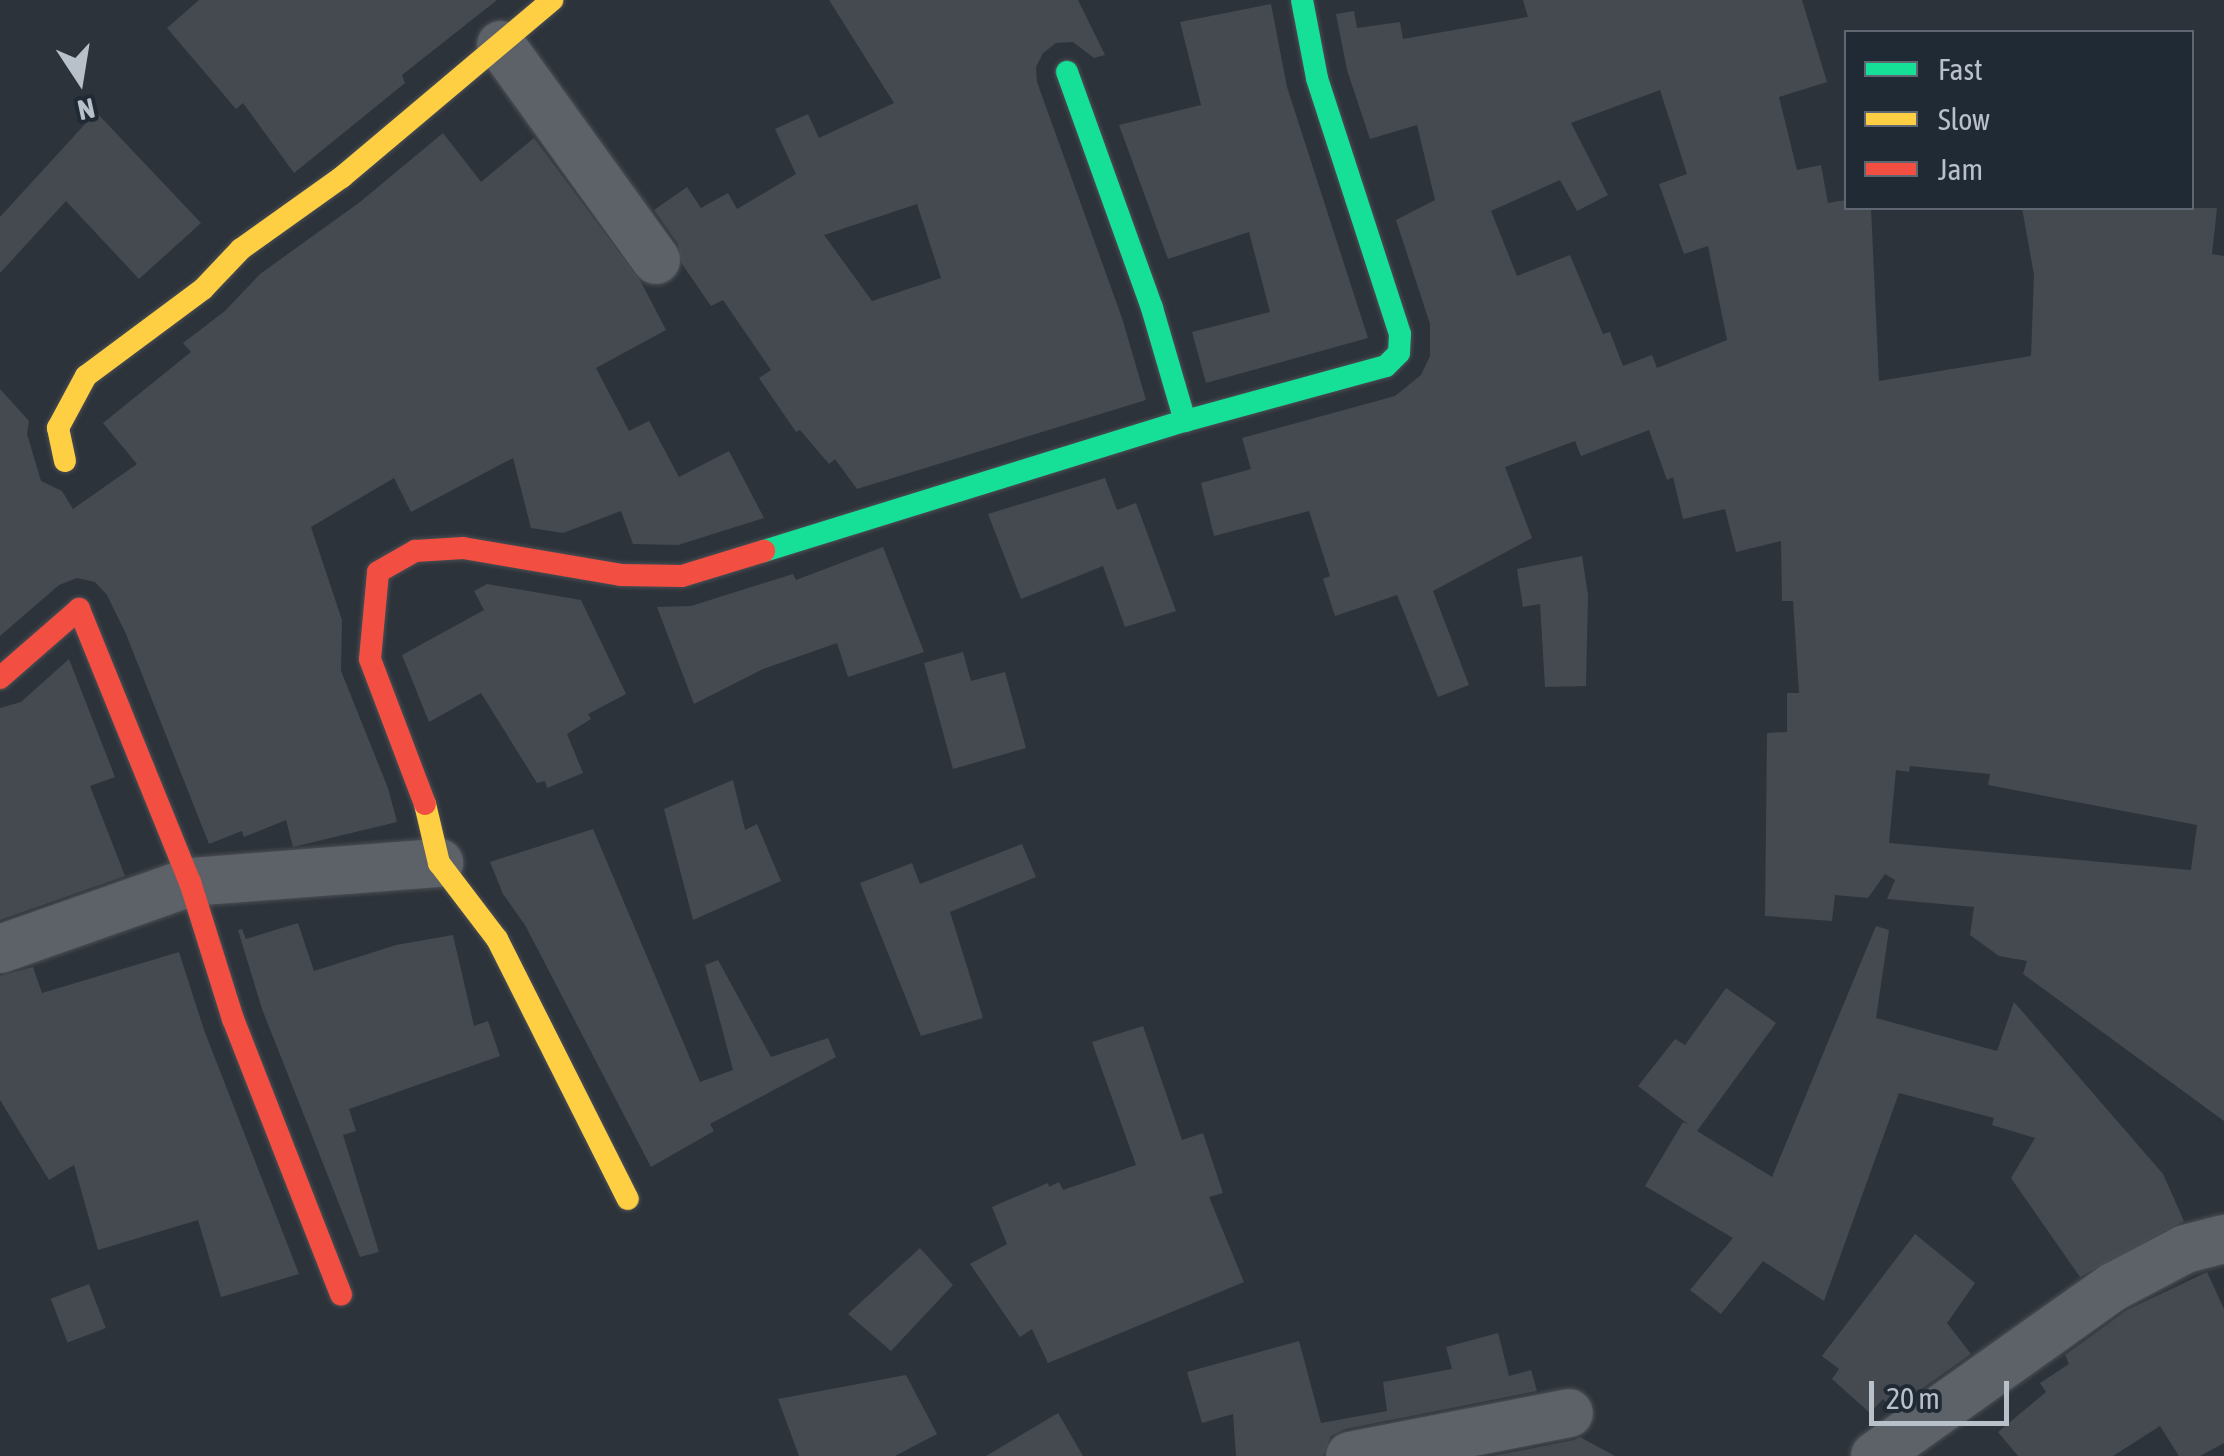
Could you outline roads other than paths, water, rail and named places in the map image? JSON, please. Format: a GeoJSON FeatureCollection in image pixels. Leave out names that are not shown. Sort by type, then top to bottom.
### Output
{"type":"FeatureCollection","features":[{"type":"Feature","properties":{"kind":"street"},"geometry":{"type":"LineString","coordinates":[[65,461],[58,428],[86,376],[203,289],[241,249],[342,177],[552,0]]}},
{"type":"Feature","properties":{"kind":"street"},"geometry":{"type":"LineString","coordinates":[[628,1199],[496,938],[439,863],[418,778],[370,659],[378,572],[415,551],[463,548],[621,575],[682,576],[1185,421],[1386,366],[1400,353],[1400,334],[1317,78],[1302,0]]}},
{"type":"Feature","properties":{"kind":"street"},"geometry":{"type":"LineString","coordinates":[[500,45],[656,260]]}},
{"type":"Feature","properties":{"kind":"street"},"geometry":{"type":"LineString","coordinates":[[1067,72],[1152,308],[1185,421]]}},
{"type":"Feature","properties":{"kind":"street"},"geometry":{"type":"LineString","coordinates":[[0,678],[78,610],[97,645],[190,882],[233,1019],[341,1295]]}},
{"type":"Feature","properties":{"kind":"street"},"geometry":{"type":"LineString","coordinates":[[0,950],[190,882],[439,863]]}},
{"type":"Feature","properties":{"kind":"street"},"geometry":{"type":"LineString","coordinates":[[1875,1456],[2113,1287],[2185,1249],[2224,1238]]}},
{"type":"Feature","properties":{"kind":"street"},"geometry":{"type":"LineString","coordinates":[[1350,1456],[1569,1412]]}}]}
